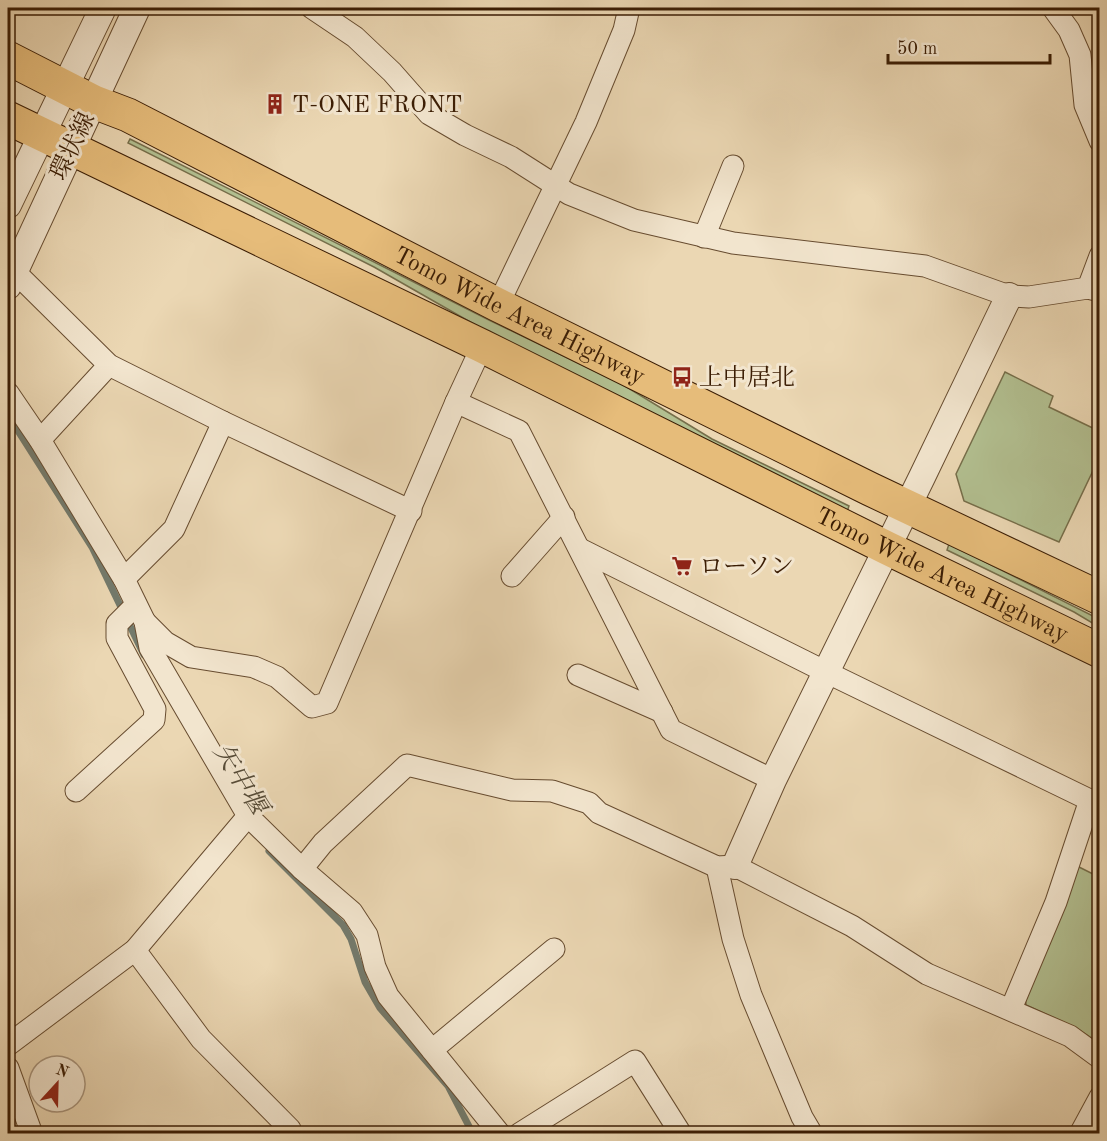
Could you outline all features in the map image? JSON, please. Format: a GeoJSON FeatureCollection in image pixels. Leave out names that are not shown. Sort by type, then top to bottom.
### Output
{"type":"FeatureCollection","features":[{"type":"Feature","properties":{"kind":"highway","name":"Tomo Wide Area Highway"},"geometry":{"type":"LineString","coordinates":[[8,58],[94,102],[128,115],[498,305],[908,507],[1100,598]]}},
{"type":"Feature","properties":{"kind":"highway","name":"Tomo Wide Area Highway"},"geometry":{"type":"LineString","coordinates":[[8,118],[482,346],[887,548],[1100,651]]}},
{"type":"Feature","properties":{"kind":"street","name":"環状線"},"geometry":{"type":"LineString","coordinates":[[8,205],[103,8]]}},
{"type":"Feature","properties":{"kind":"street","name":"環状線"},"geometry":{"type":"LineString","coordinates":[[11,278],[137,8]]}},
{"type":"Feature","properties":{"kind":"street"},"geometry":{"type":"LineString","coordinates":[[312,8],[355,37],[392,72],[429,114],[465,135],[511,157],[568,194],[634,220],[704,237],[774,249],[925,266],[1009,296],[1029,297],[1094,289],[1100,256]]}},
{"type":"Feature","properties":{"kind":"street"},"geometry":{"type":"LineString","coordinates":[[498,305],[606,76],[624,30],[629,8]]}},
{"type":"Feature","properties":{"kind":"street"},"geometry":{"type":"LineString","coordinates":[[1053,8],[1069,30],[1080,55],[1085,105],[1100,141]]}},
{"type":"Feature","properties":{"kind":"street"},"geometry":{"type":"LineString","coordinates":[[704,237],[733,166]]}},
{"type":"Feature","properties":{"kind":"street"},"geometry":{"type":"LineString","coordinates":[[11,278],[109,364],[223,422],[411,511]]}},
{"type":"Feature","properties":{"kind":"street"},"geometry":{"type":"LineString","coordinates":[[812,1134],[802,1117],[751,995],[733,939],[726,866],[773,780],[1009,296]]}},
{"type":"Feature","properties":{"kind":"street"},"geometry":{"type":"LineString","coordinates":[[138,612],[165,642],[191,657],[254,668],[277,677],[312,707],[327,703],[482,346]]}},
{"type":"Feature","properties":{"kind":"street"},"geometry":{"type":"LineString","coordinates":[[40,440],[109,364]]}},
{"type":"Feature","properties":{"kind":"street"},"geometry":{"type":"LineString","coordinates":[[8,393],[40,440],[124,579],[150,648],[244,822],[352,912],[367,935],[375,967],[388,996],[500,1134]]}},
{"type":"Feature","properties":{"kind":"street"},"geometry":{"type":"LineString","coordinates":[[456,402],[519,431],[671,730],[773,780]]}},
{"type":"Feature","properties":{"kind":"street"},"geometry":{"type":"LineString","coordinates":[[124,579],[174,529],[223,422]]}},
{"type":"Feature","properties":{"kind":"street"},"geometry":{"type":"LineString","coordinates":[[512,576],[564,517]]}},
{"type":"Feature","properties":{"kind":"street"},"geometry":{"type":"LineString","coordinates":[[580,549],[1095,803],[1011,1010]]}},
{"type":"Feature","properties":{"kind":"street"},"geometry":{"type":"LineString","coordinates":[[76,791],[154,720],[155,709],[117,638],[117,624],[138,612]]}},
{"type":"Feature","properties":{"kind":"street"},"geometry":{"type":"LineString","coordinates":[[578,675],[662,712]]}},
{"type":"Feature","properties":{"kind":"street"},"geometry":{"type":"LineString","coordinates":[[302,869],[323,843],[407,765],[512,790],[552,791],[589,803],[599,813],[726,866],[852,926],[927,974],[1070,1036],[1100,1058]]}},
{"type":"Feature","properties":{"kind":"street"},"geometry":{"type":"LineString","coordinates":[[8,1046],[135,950],[244,822]]}},
{"type":"Feature","properties":{"kind":"street"},"geometry":{"type":"LineString","coordinates":[[432,1050],[554,949]]}},
{"type":"Feature","properties":{"kind":"street"},"geometry":{"type":"LineString","coordinates":[[135,950],[201,1039],[291,1132]]}},
{"type":"Feature","properties":{"kind":"street"},"geometry":{"type":"LineString","coordinates":[[519,1134],[634,1061],[681,1134]]}},
{"type":"Feature","properties":{"kind":"street"},"geometry":{"type":"LineString","coordinates":[[8,1068],[13,1094],[32,1134]]}},
{"type":"Feature","properties":{"kind":"street"},"geometry":{"type":"LineString","coordinates":[[1080,1134],[1100,1097]]}},
{"type":"Feature","properties":{"kind":"green space"},"geometry":{"type":"Polygon","coordinates":[[[130,139],[491,321],[620,383],[712,439],[849,506],[847,512],[486,331],[374,267],[128,143],[130,139]]]}},
{"type":"Feature","properties":{"kind":"green space"},"geometry":{"type":"Polygon","coordinates":[[[1005,372],[1053,396],[1049,407],[1099,431],[1099,458],[1059,542],[964,501],[956,474],[1005,372]]]}},
{"type":"Feature","properties":{"kind":"green space"},"geometry":{"type":"Polygon","coordinates":[[[949,544],[1099,619],[1099,627],[1074,612],[947,550],[949,544]]]}},
{"type":"Feature","properties":{"kind":"green space"},"geometry":{"type":"Polygon","coordinates":[[[1075,865],[1099,877],[1099,1043],[1076,1028],[1026,1005],[1025,994],[1075,865]]]}},
{"type":"Feature","properties":{"kind":"waterway","name":"矢中堰"},"geometry":{"type":"LineString","coordinates":[[8,415],[92,547],[144,655]]}},
{"type":"Feature","properties":{"kind":"waterway","name":"矢中堰"},"geometry":{"type":"LineString","coordinates":[[269,851],[343,925],[351,939],[365,982],[380,1008],[448,1086],[473,1134]]}},
{"type":"Feature","properties":{"kind":"place","name":"T-ONE FRONT"},"geometry":{"type":"Point","coordinates":[275,104]}},
{"type":"Feature","properties":{"kind":"place","name":"上中居北"},"geometry":{"type":"Point","coordinates":[682,377]}},
{"type":"Feature","properties":{"kind":"place","name":"ローソン"},"geometry":{"type":"Point","coordinates":[682,566]}}]}
